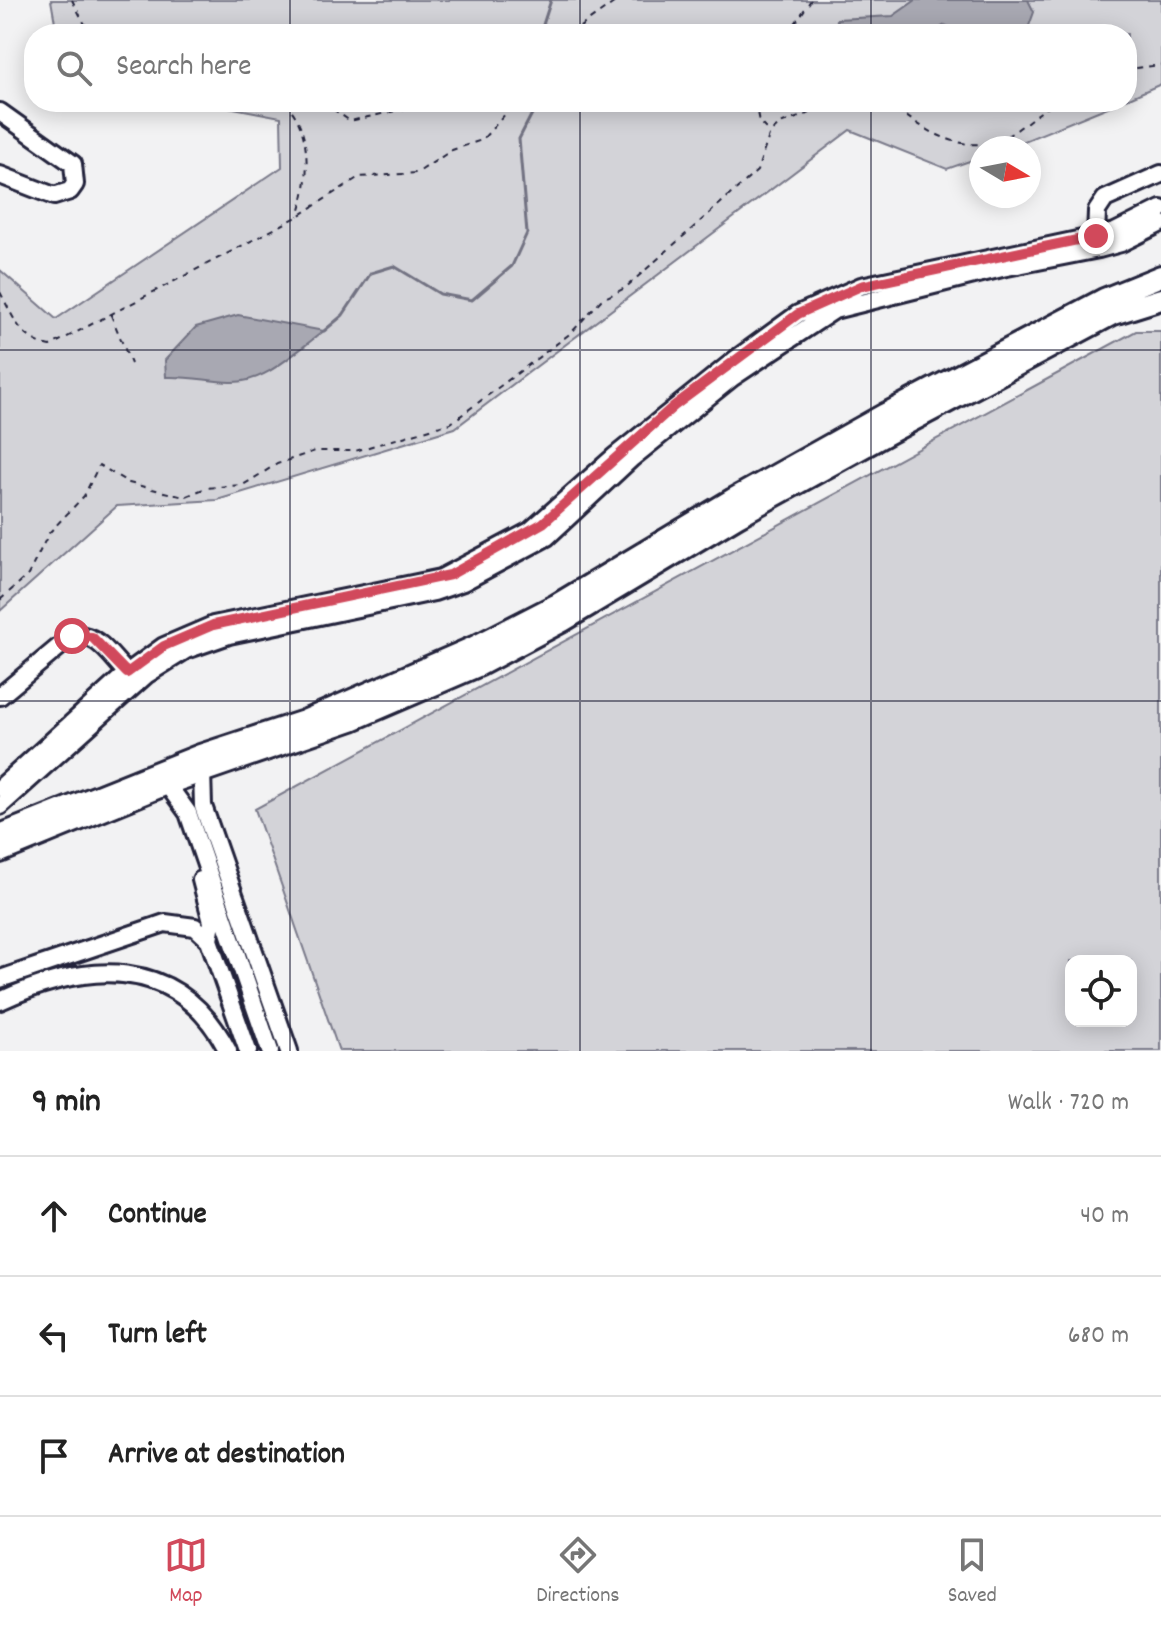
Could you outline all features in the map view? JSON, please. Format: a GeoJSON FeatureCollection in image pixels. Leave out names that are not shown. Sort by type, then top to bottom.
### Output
{"type":"FeatureCollection","features":[{"type":"Feature","properties":{"kind":"main road"},"geometry":{"type":"LineString","coordinates":[[0,835],[200,755],[318,715],[474,647],[556,605],[733,499],[885,414],[1104,299],[1161,276]]}},
{"type":"Feature","properties":{"kind":"main road"},"geometry":{"type":"LineString","coordinates":[[0,852],[167,784],[352,720],[480,665],[563,621],[738,516],[889,433],[1113,314],[1161,299]]}},
{"type":"Feature","properties":{"kind":"street"},"geometry":{"type":"LineString","coordinates":[[0,112],[73,164],[76,173],[70,191],[54,196],[0,175]]}},
{"type":"Feature","properties":{"kind":"street"},"geometry":{"type":"LineString","coordinates":[[1096,236],[1100,204],[1161,174]]}},
{"type":"Feature","properties":{"kind":"street"},"geometry":{"type":"LineString","coordinates":[[0,806],[127,673],[164,646],[213,625],[450,575],[543,523],[733,377],[818,319],[862,301],[1115,232],[1161,209]]}},
{"type":"Feature","properties":{"kind":"street"},"geometry":{"type":"LineString","coordinates":[[1000,263],[1121,243],[1161,223]]}},
{"type":"Feature","properties":{"kind":"street"},"geometry":{"type":"LineString","coordinates":[[0,788],[146,675],[186,650],[229,635],[449,588],[547,537],[590,487]]}},
{"type":"Feature","properties":{"kind":"street"},"geometry":{"type":"LineString","coordinates":[[0,696],[72,636],[96,640],[127,673]]}},
{"type":"Feature","properties":{"kind":"street"},"geometry":{"type":"LineString","coordinates":[[202,771],[203,806],[289,1051]]}},
{"type":"Feature","properties":{"kind":"street"},"geometry":{"type":"LineString","coordinates":[[167,784],[188,813],[270,1051]]}},
{"type":"Feature","properties":{"kind":"street"},"geometry":{"type":"LineString","coordinates":[[181,832],[193,852],[212,922],[209,940]]}},
{"type":"Feature","properties":{"kind":"street"},"geometry":{"type":"LineString","coordinates":[[0,979],[165,923],[195,927],[209,940],[248,1051]]}},
{"type":"Feature","properties":{"kind":"street"},"geometry":{"type":"LineString","coordinates":[[0,1001],[88,973],[121,972],[149,977],[198,1008],[228,1051]]}},
{"type":"Feature","properties":{"kind":"path"},"geometry":{"type":"LineString","coordinates":[[72,0],[85,24]]}},
{"type":"Feature","properties":{"kind":"path"},"geometry":{"type":"LineString","coordinates":[[584,24],[618,0]]}},
{"type":"Feature","properties":{"kind":"path"},"geometry":{"type":"LineString","coordinates":[[795,24],[811,0]]}},
{"type":"Feature","properties":{"kind":"path"},"geometry":{"type":"LineString","coordinates":[[1137,68],[1161,65]]}},
{"type":"Feature","properties":{"kind":"path"},"geometry":{"type":"LineString","coordinates":[[290,112],[303,134],[307,190],[297,217]]}},
{"type":"Feature","properties":{"kind":"path"},"geometry":{"type":"LineString","coordinates":[[337,112],[350,121],[391,112]]}},
{"type":"Feature","properties":{"kind":"path"},"geometry":{"type":"LineString","coordinates":[[0,292],[23,335],[36,343],[50,346],[297,217],[359,177],[417,173],[452,150],[482,140],[507,112]]}},
{"type":"Feature","properties":{"kind":"path"},"geometry":{"type":"LineString","coordinates":[[757,112],[759,122],[770,133]]}},
{"type":"Feature","properties":{"kind":"path"},"geometry":{"type":"LineString","coordinates":[[0,600],[28,575],[49,533],[84,496],[99,465],[129,483],[184,497],[206,488],[243,485],[277,464],[315,451],[355,451],[451,423],[571,333],[601,300],[625,288],[757,171],[770,133],[780,124],[813,112]]}},
{"type":"Feature","properties":{"kind":"path"},"geometry":{"type":"LineString","coordinates":[[900,112],[918,126],[947,141],[983,145],[1011,134],[1037,112]]}},
{"type":"Feature","properties":{"kind":"path"},"geometry":{"type":"LineString","coordinates":[[111,314],[131,364]]}},
{"type":"Feature","properties":{"kind":"shaded area"},"geometry":{"type":"Polygon","coordinates":[[[51,0],[1161,0],[1161,84],[1137,95],[1137,24],[55,24],[51,0]]]}},
{"type":"Feature","properties":{"kind":"shaded area"},"geometry":{"type":"Polygon","coordinates":[[[916,0],[1028,0],[1034,12],[1030,24],[837,24],[837,19],[893,16],[916,0]]]}},
{"type":"Feature","properties":{"kind":"shaded area"},"geometry":{"type":"Polygon","coordinates":[[[255,112],[1095,112],[1036,136],[969,136],[969,161],[947,169],[850,130],[455,428],[217,500],[117,506],[0,611],[0,270],[56,319],[282,167],[281,117],[255,112]]]}},
{"type":"Feature","properties":{"kind":"shaded area"},"geometry":{"type":"Polygon","coordinates":[[[238,315],[324,331],[256,378],[230,382],[166,377],[165,360],[196,327],[238,315]]]}},
{"type":"Feature","properties":{"kind":"shaded area"},"geometry":{"type":"Polygon","coordinates":[[[1136,331],[1161,331],[1161,1051],[339,1051],[255,809],[1136,331]]]}},
{"type":"Feature","properties":{"kind":"waterway"},"geometry":{"type":"LineString","coordinates":[[543,24],[551,0]]}},
{"type":"Feature","properties":{"kind":"waterway"},"geometry":{"type":"LineString","coordinates":[[324,331],[343,315],[371,273],[394,266],[440,294],[472,300],[512,266],[527,233],[519,139],[533,112]]}},
{"type":"Feature","properties":{"kind":"route"},"geometry":{"type":"LineString","coordinates":[[72,636],[92,637],[127,673],[164,646],[213,625],[450,575],[543,523],[674,406],[798,314],[861,286],[1096,236]]}}]}
